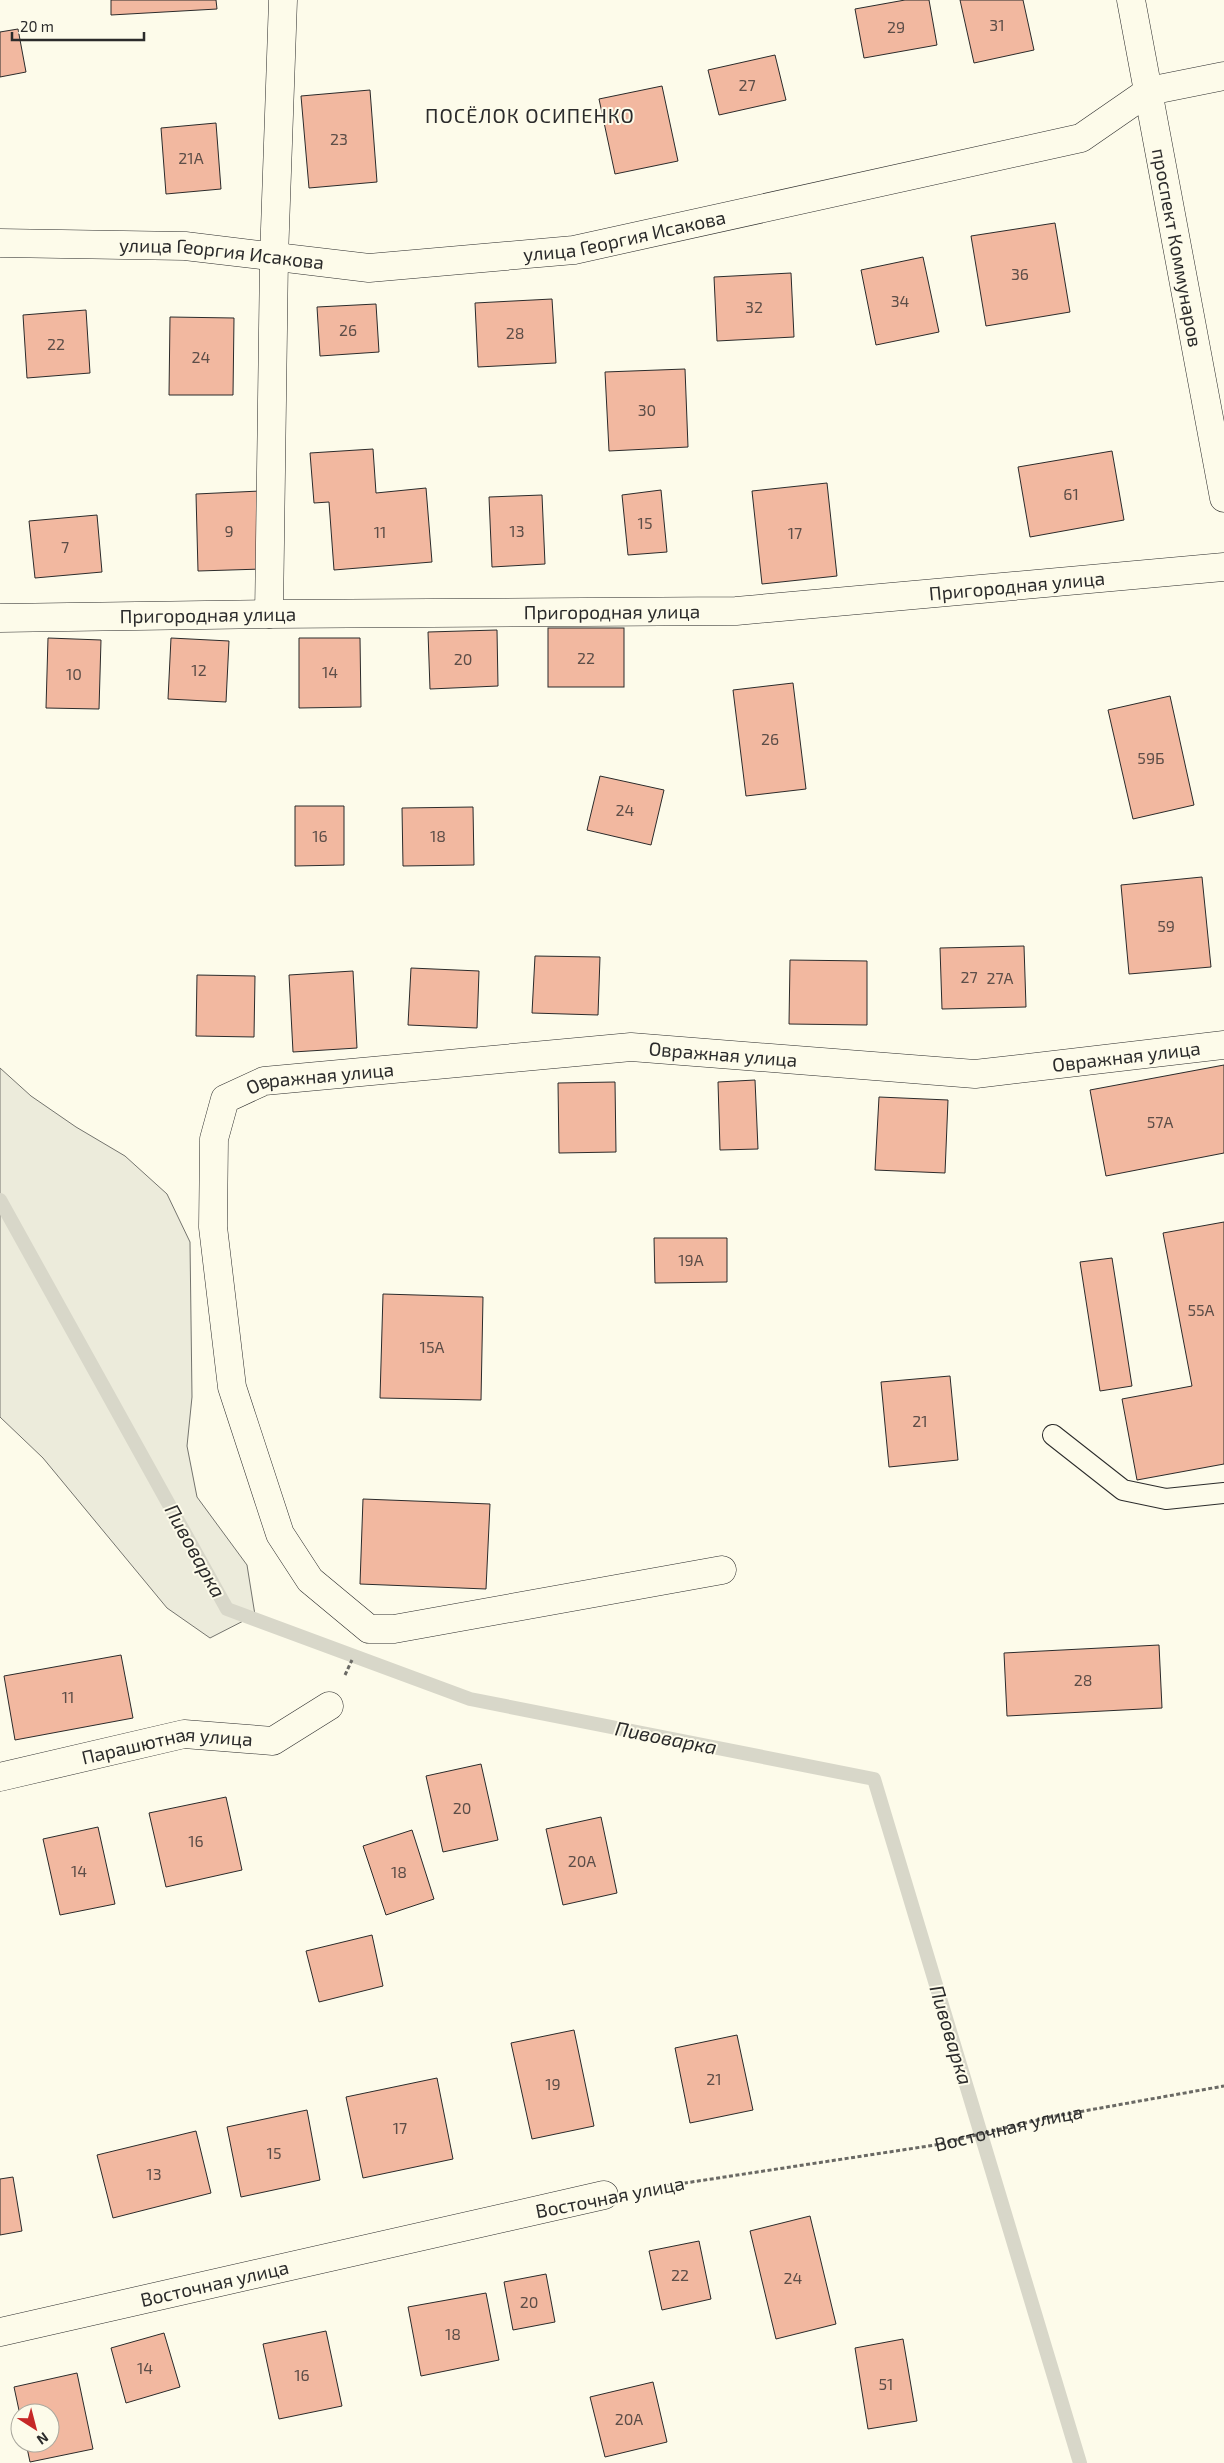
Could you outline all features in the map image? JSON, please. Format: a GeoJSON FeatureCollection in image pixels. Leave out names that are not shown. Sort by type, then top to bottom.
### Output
{"type":"FeatureCollection","features":[{"type":"Feature","properties":{"kind":"street"},"geometry":{"type":"LineString","coordinates":[[270,614],[274,258],[283,0]]}},
{"type":"Feature","properties":{"kind":"street","name":"проспект Коммунаров"},"geometry":{"type":"LineString","coordinates":[[1131,0],[1224,498]]}},
{"type":"Feature","properties":{"kind":"street","name":"улица Георгия Исакова"},"geometry":{"type":"LineString","coordinates":[[0,243],[185,246],[369,268],[574,250],[1081,138],[1149,91],[1224,76]]}},
{"type":"Feature","properties":{"kind":"street","name":"Пригородная улица"},"geometry":{"type":"LineString","coordinates":[[0,618],[736,611],[1224,567]]}},
{"type":"Feature","properties":{"kind":"street","name":"Овражная улица"},"geometry":{"type":"LineString","coordinates":[[368,1629],[310,1580],[280,1534],[232,1386],[213,1227],[214,1139],[225,1099],[264,1080],[631,1047],[974,1074],[1224,1045]]}},
{"type":"Feature","properties":{"kind":"street"},"geometry":{"type":"LineString","coordinates":[[368,1629],[394,1629],[722,1570]]}},
{"type":"Feature","properties":{"kind":"street","name":"Парашютная улица"},"geometry":{"type":"LineString","coordinates":[[0,1777],[184,1734],[273,1741],[329,1706]]}},
{"type":"Feature","properties":{"kind":"street","name":"Восточная улица"},"geometry":{"type":"LineString","coordinates":[[0,2332],[604,2195]]}},
{"type":"Feature","properties":{"kind":"lane"},"geometry":{"type":"LineString","coordinates":[[1053,1435],[1123,1490],[1166,1500],[1224,1493]]}},
{"type":"Feature","properties":{"kind":"path"},"geometry":{"type":"LineString","coordinates":[[329,1706],[368,1629]]}},
{"type":"Feature","properties":{"kind":"path","name":"Восточная улица"},"geometry":{"type":"LineString","coordinates":[[604,2195],[935,2145],[1050,2117],[1224,2086]]}},
{"type":"Feature","properties":{"kind":"shaded area"},"geometry":{"type":"Polygon","coordinates":[[[0,1068],[31,1096],[76,1127],[125,1156],[167,1194],[190,1242],[192,1397],[187,1446],[197,1497],[247,1565],[255,1615],[210,1638],[167,1608],[43,1458],[0,1417],[0,1068]]]}},
{"type":"Feature","properties":{"kind":"building"},"geometry":{"type":"Polygon","coordinates":[[[111,0],[216,0],[217,9],[111,15],[111,0]]]}},
{"type":"Feature","properties":{"kind":"building"},"geometry":{"type":"Polygon","coordinates":[[[905,0],[929,0],[937,45],[864,58],[855,9],[905,0]]]}},
{"type":"Feature","properties":{"kind":"building"},"geometry":{"type":"Polygon","coordinates":[[[960,0],[1023,0],[1034,50],[974,63],[960,0]]]}},
{"type":"Feature","properties":{"kind":"building"},"geometry":{"type":"Polygon","coordinates":[[[18,29],[26,72],[0,77],[0,32],[18,29]]]}},
{"type":"Feature","properties":{"kind":"building"},"geometry":{"type":"Polygon","coordinates":[[[775,55],[786,100],[719,115],[708,70],[775,55]]]}},
{"type":"Feature","properties":{"kind":"building"},"geometry":{"type":"Polygon","coordinates":[[[662,86],[678,161],[615,174],[599,99],[662,86]]]}},
{"type":"Feature","properties":{"kind":"building"},"geometry":{"type":"Polygon","coordinates":[[[370,90],[377,182],[309,188],[301,96],[370,90]]]}},
{"type":"Feature","properties":{"kind":"building"},"geometry":{"type":"Polygon","coordinates":[[[216,123],[221,189],[166,194],[161,128],[216,123]]]}},
{"type":"Feature","properties":{"kind":"building"},"geometry":{"type":"Polygon","coordinates":[[[1055,223],[1070,312],[986,326],[971,236],[1055,223]]]}},
{"type":"Feature","properties":{"kind":"building"},"geometry":{"type":"Polygon","coordinates":[[[923,257],[939,332],[876,345],[861,270],[923,257]]]}},
{"type":"Feature","properties":{"kind":"building"},"geometry":{"type":"Polygon","coordinates":[[[791,273],[794,337],[717,341],[714,277],[791,273]]]}},
{"type":"Feature","properties":{"kind":"building"},"geometry":{"type":"Polygon","coordinates":[[[552,299],[556,363],[478,367],[475,303],[552,299]]]}},
{"type":"Feature","properties":{"kind":"building"},"geometry":{"type":"Polygon","coordinates":[[[376,304],[379,352],[320,356],[317,307],[376,304]]]}},
{"type":"Feature","properties":{"kind":"building"},"geometry":{"type":"Polygon","coordinates":[[[86,310],[90,373],[27,378],[23,315],[86,310]]]}},
{"type":"Feature","properties":{"kind":"building"},"geometry":{"type":"Polygon","coordinates":[[[170,317],[234,318],[233,395],[169,395],[170,317]]]}},
{"type":"Feature","properties":{"kind":"building"},"geometry":{"type":"Polygon","coordinates":[[[685,369],[688,447],[609,451],[605,372],[685,369]]]}},
{"type":"Feature","properties":{"kind":"building"},"geometry":{"type":"Polygon","coordinates":[[[373,449],[376,493],[426,488],[432,562],[334,570],[329,502],[314,503],[310,453],[373,449]]]}},
{"type":"Feature","properties":{"kind":"building"},"geometry":{"type":"Polygon","coordinates":[[[1112,451],[1124,520],[1030,537],[1018,467],[1112,451]]]}},
{"type":"Feature","properties":{"kind":"building"},"geometry":{"type":"Polygon","coordinates":[[[827,483],[837,576],[762,584],[752,491],[827,483]]]}},
{"type":"Feature","properties":{"kind":"building"},"geometry":{"type":"Polygon","coordinates":[[[661,490],[667,552],[628,555],[622,495],[661,490]]]}},
{"type":"Feature","properties":{"kind":"building"},"geometry":{"type":"Polygon","coordinates":[[[260,491],[262,569],[198,571],[196,494],[260,491]]]}},
{"type":"Feature","properties":{"kind":"building"},"geometry":{"type":"Polygon","coordinates":[[[542,495],[545,564],[492,567],[489,497],[542,495]]]}},
{"type":"Feature","properties":{"kind":"building"},"geometry":{"type":"Polygon","coordinates":[[[97,515],[102,572],[35,578],[29,521],[97,515]]]}},
{"type":"Feature","properties":{"kind":"building"},"geometry":{"type":"Polygon","coordinates":[[[548,628],[624,628],[624,687],[548,687],[548,628]]]}},
{"type":"Feature","properties":{"kind":"building"},"geometry":{"type":"Polygon","coordinates":[[[497,630],[498,686],[430,689],[428,632],[497,630]]]}},
{"type":"Feature","properties":{"kind":"building"},"geometry":{"type":"Polygon","coordinates":[[[48,638],[101,640],[99,709],[46,708],[48,638]]]}},
{"type":"Feature","properties":{"kind":"building"},"geometry":{"type":"Polygon","coordinates":[[[171,638],[229,641],[226,702],[168,699],[171,638]]]}},
{"type":"Feature","properties":{"kind":"building"},"geometry":{"type":"Polygon","coordinates":[[[299,638],[360,638],[361,707],[299,708],[299,638]]]}},
{"type":"Feature","properties":{"kind":"building"},"geometry":{"type":"Polygon","coordinates":[[[793,683],[806,789],[746,796],[733,690],[793,683]]]}},
{"type":"Feature","properties":{"kind":"building"},"geometry":{"type":"Polygon","coordinates":[[[1170,696],[1194,805],[1133,819],[1108,710],[1170,696]]]}},
{"type":"Feature","properties":{"kind":"building"},"geometry":{"type":"Polygon","coordinates":[[[600,776],[664,790],[651,845],[587,830],[600,776]]]}},
{"type":"Feature","properties":{"kind":"building"},"geometry":{"type":"Polygon","coordinates":[[[295,806],[344,806],[344,865],[295,866],[295,806]]]}},
{"type":"Feature","properties":{"kind":"building"},"geometry":{"type":"Polygon","coordinates":[[[473,807],[474,865],[403,866],[402,808],[473,807]]]}},
{"type":"Feature","properties":{"kind":"building"},"geometry":{"type":"Polygon","coordinates":[[[1202,877],[1211,967],[1129,974],[1121,885],[1202,877]]]}},
{"type":"Feature","properties":{"kind":"building"},"geometry":{"type":"Polygon","coordinates":[[[1024,946],[1026,1007],[942,1009],[940,948],[1024,946]]]}},
{"type":"Feature","properties":{"kind":"building"},"geometry":{"type":"Polygon","coordinates":[[[535,956],[600,957],[598,1015],[532,1013],[535,956]]]}},
{"type":"Feature","properties":{"kind":"building"},"geometry":{"type":"Polygon","coordinates":[[[790,960],[867,961],[867,1025],[789,1024],[790,960]]]}},
{"type":"Feature","properties":{"kind":"building"},"geometry":{"type":"Polygon","coordinates":[[[411,968],[479,971],[477,1028],[408,1025],[411,968]]]}},
{"type":"Feature","properties":{"kind":"building"},"geometry":{"type":"Polygon","coordinates":[[[353,971],[357,1048],[293,1052],[289,975],[353,971]]]}},
{"type":"Feature","properties":{"kind":"building"},"geometry":{"type":"Polygon","coordinates":[[[197,975],[255,976],[254,1037],[196,1036],[197,975]]]}},
{"type":"Feature","properties":{"kind":"building"},"geometry":{"type":"Polygon","coordinates":[[[1224,1065],[1224,1153],[1106,1176],[1090,1090],[1224,1065]]]}},
{"type":"Feature","properties":{"kind":"building"},"geometry":{"type":"Polygon","coordinates":[[[755,1080],[758,1149],[720,1150],[718,1082],[755,1080]]]}},
{"type":"Feature","properties":{"kind":"building"},"geometry":{"type":"Polygon","coordinates":[[[615,1082],[616,1152],[559,1153],[558,1083],[615,1082]]]}},
{"type":"Feature","properties":{"kind":"building"},"geometry":{"type":"Polygon","coordinates":[[[879,1097],[948,1100],[945,1173],[875,1170],[879,1097]]]}},
{"type":"Feature","properties":{"kind":"building"},"geometry":{"type":"Polygon","coordinates":[[[1224,1222],[1224,1464],[1137,1480],[1122,1399],[1192,1386],[1163,1233],[1224,1222]]]}},
{"type":"Feature","properties":{"kind":"building"},"geometry":{"type":"Polygon","coordinates":[[[654,1238],[727,1238],[727,1282],[655,1283],[654,1238]]]}},
{"type":"Feature","properties":{"kind":"building"},"geometry":{"type":"Polygon","coordinates":[[[1112,1258],[1132,1386],[1100,1391],[1080,1262],[1112,1258]]]}},
{"type":"Feature","properties":{"kind":"building"},"geometry":{"type":"Polygon","coordinates":[[[383,1294],[483,1297],[481,1400],[380,1398],[383,1294]]]}},
{"type":"Feature","properties":{"kind":"building"},"geometry":{"type":"Polygon","coordinates":[[[950,1376],[958,1460],[889,1467],[881,1382],[950,1376]]]}},
{"type":"Feature","properties":{"kind":"building"},"geometry":{"type":"Polygon","coordinates":[[[363,1499],[490,1504],[486,1589],[360,1584],[363,1499]]]}},
{"type":"Feature","properties":{"kind":"building"},"geometry":{"type":"Polygon","coordinates":[[[1159,1645],[1162,1708],[1007,1716],[1004,1653],[1159,1645]]]}},
{"type":"Feature","properties":{"kind":"building"},"geometry":{"type":"Polygon","coordinates":[[[121,1655],[133,1718],[15,1740],[4,1676],[121,1655]]]}},
{"type":"Feature","properties":{"kind":"building"},"geometry":{"type":"Polygon","coordinates":[[[481,1764],[498,1840],[443,1852],[426,1776],[481,1764]]]}},
{"type":"Feature","properties":{"kind":"building"},"geometry":{"type":"Polygon","coordinates":[[[226,1797],[242,1870],[166,1887],[149,1813],[226,1797]]]}},
{"type":"Feature","properties":{"kind":"building"},"geometry":{"type":"Polygon","coordinates":[[[601,1817],[617,1893],[563,1905],[546,1829],[601,1817]]]}},
{"type":"Feature","properties":{"kind":"building"},"geometry":{"type":"Polygon","coordinates":[[[98,1827],[115,1904],[60,1915],[43,1839],[98,1827]]]}},
{"type":"Feature","properties":{"kind":"building"},"geometry":{"type":"Polygon","coordinates":[[[412,1830],[434,1899],[386,1915],[363,1846],[412,1830]]]}},
{"type":"Feature","properties":{"kind":"building"},"geometry":{"type":"Polygon","coordinates":[[[372,1935],[383,1986],[319,2002],[306,1951],[372,1935]]]}},
{"type":"Feature","properties":{"kind":"building"},"geometry":{"type":"Polygon","coordinates":[[[574,2030],[594,2126],[532,2139],[511,2043],[574,2030]]]}},
{"type":"Feature","properties":{"kind":"building"},"geometry":{"type":"Polygon","coordinates":[[[737,2035],[753,2110],[690,2123],[675,2048],[737,2035]]]}},
{"type":"Feature","properties":{"kind":"building"},"geometry":{"type":"Polygon","coordinates":[[[437,2078],[453,2159],[363,2178],[346,2097],[437,2078]]]}},
{"type":"Feature","properties":{"kind":"building"},"geometry":{"type":"Polygon","coordinates":[[[307,2110],[320,2180],[241,2197],[227,2127],[307,2110]]]}},
{"type":"Feature","properties":{"kind":"building"},"geometry":{"type":"Polygon","coordinates":[[[196,2131],[211,2193],[113,2218],[97,2155],[196,2131]]]}},
{"type":"Feature","properties":{"kind":"building"},"geometry":{"type":"Polygon","coordinates":[[[13,2177],[22,2231],[0,2235],[0,2179],[13,2177]]]}},
{"type":"Feature","properties":{"kind":"building"},"geometry":{"type":"Polygon","coordinates":[[[810,2216],[836,2324],[776,2339],[750,2231],[810,2216]]]}},
{"type":"Feature","properties":{"kind":"building"},"geometry":{"type":"Polygon","coordinates":[[[699,2241],[711,2299],[662,2310],[649,2251],[699,2241]]]}},
{"type":"Feature","properties":{"kind":"building"},"geometry":{"type":"Polygon","coordinates":[[[546,2274],[555,2322],[513,2330],[504,2282],[546,2274]]]}},
{"type":"Feature","properties":{"kind":"building"},"geometry":{"type":"Polygon","coordinates":[[[486,2293],[499,2360],[421,2376],[408,2307],[486,2293]]]}},
{"type":"Feature","properties":{"kind":"building"},"geometry":{"type":"Polygon","coordinates":[[[326,2331],[342,2406],[279,2419],[263,2344],[326,2331]]]}},
{"type":"Feature","properties":{"kind":"building"},"geometry":{"type":"Polygon","coordinates":[[[164,2333],[180,2387],[126,2403],[111,2348],[164,2333]]]}},
{"type":"Feature","properties":{"kind":"building"},"geometry":{"type":"Polygon","coordinates":[[[903,2339],[917,2421],[868,2429],[855,2348],[903,2339]]]}},
{"type":"Feature","properties":{"kind":"building"},"geometry":{"type":"Polygon","coordinates":[[[77,2373],[93,2449],[30,2462],[28,2453],[60,2453],[60,2403],[17,2403],[14,2387],[77,2373]]]}},
{"type":"Feature","properties":{"kind":"building"},"geometry":{"type":"Polygon","coordinates":[[[653,2382],[667,2442],[605,2457],[590,2397],[653,2382]]]}},
{"type":"Feature","properties":{"kind":"waterway","name":"Пивоварка"},"geometry":{"type":"LineString","coordinates":[[0,1200],[227,1609],[470,1699],[874,1779],[1080,2463]]}},
{"type":"Feature","properties":{"kind":"district","name":"ПОСЁЛОК ОСИПЕНКО"},"geometry":{"type":"Point","coordinates":[530,116]}}]}
